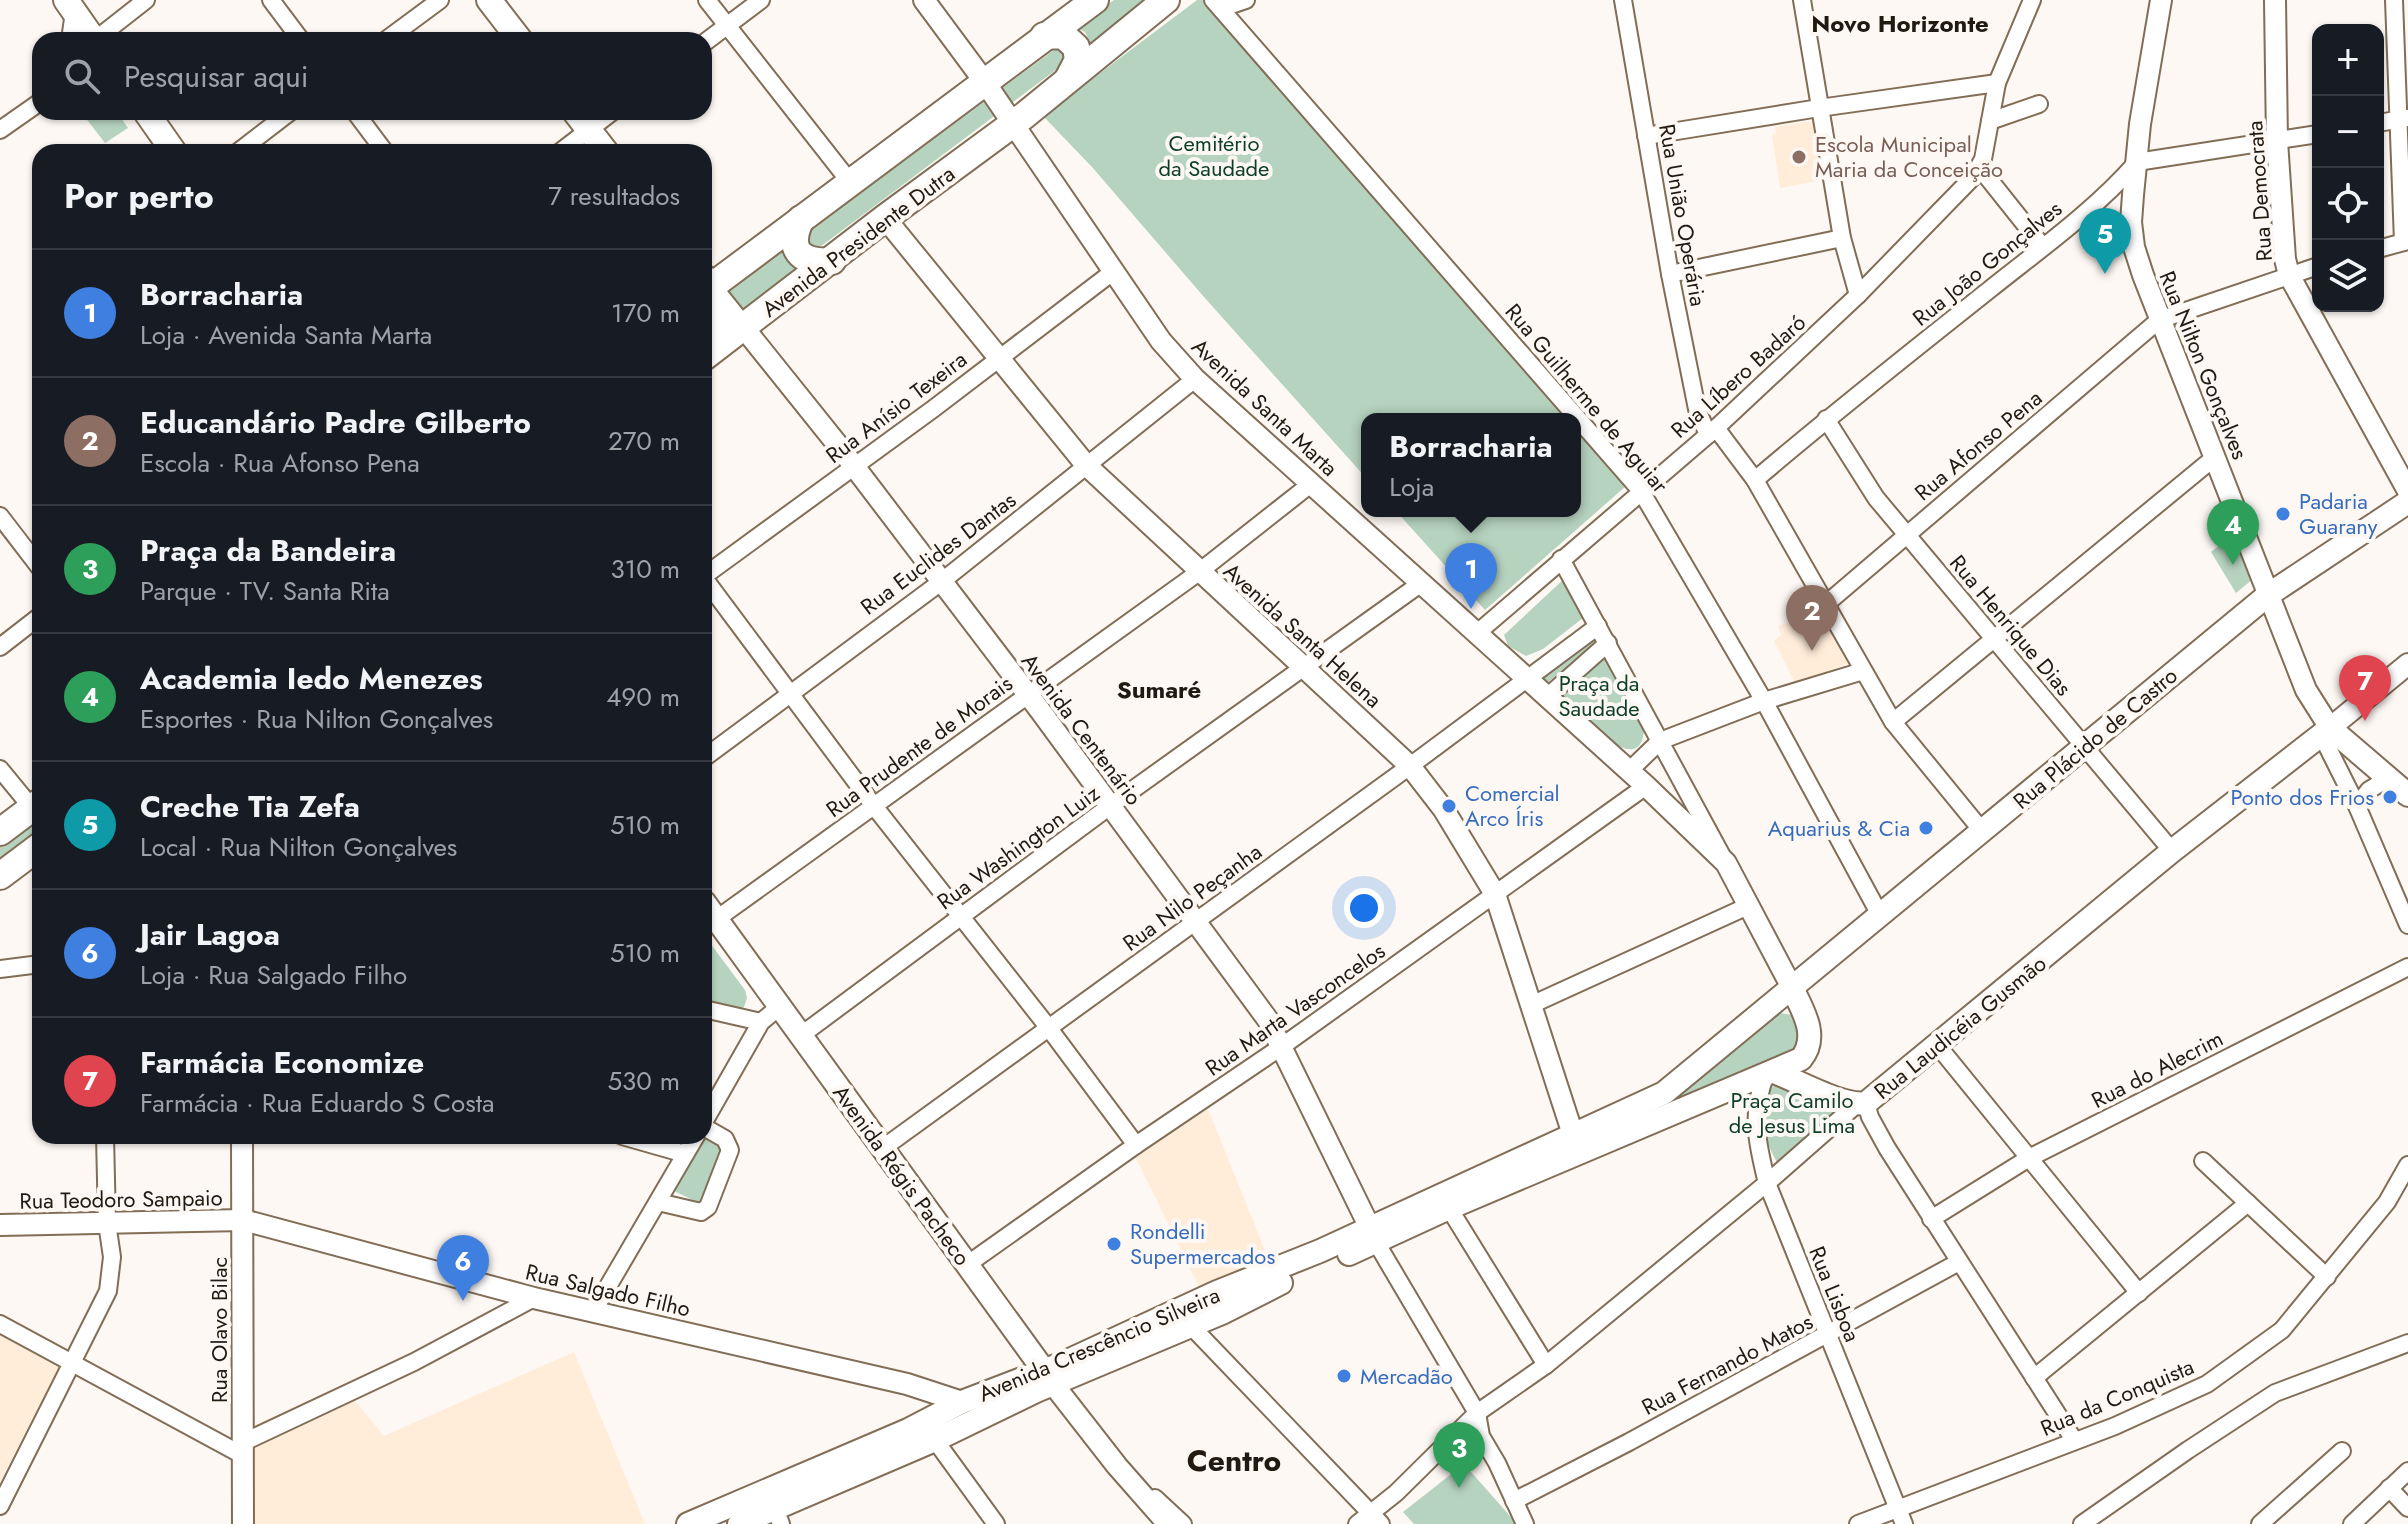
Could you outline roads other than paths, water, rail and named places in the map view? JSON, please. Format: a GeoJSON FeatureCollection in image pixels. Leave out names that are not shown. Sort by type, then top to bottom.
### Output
{"type":"FeatureCollection","features":[{"type":"Feature","properties":{"kind":"highway"},"geometry":{"type":"LineString","coordinates":[[712,281],[801,219],[1095,0]]}},
{"type":"Feature","properties":{"kind":"highway"},"geometry":{"type":"LineString","coordinates":[[1068,79],[1166,0]]}},
{"type":"Feature","properties":{"kind":"highway"},"geometry":{"type":"LineString","coordinates":[[1044,36],[1063,35],[1076,47],[1078,60],[1068,79]]}},
{"type":"Feature","properties":{"kind":"highway","name":"Avenida Presidente Dutra"},"geometry":{"type":"LineString","coordinates":[[712,352],[885,218],[1005,114],[1068,79]]}},
{"type":"Feature","properties":{"kind":"highway"},"geometry":{"type":"LineString","coordinates":[[801,219],[794,233],[800,254],[817,262],[832,261]]}},
{"type":"Feature","properties":{"kind":"highway"},"geometry":{"type":"LineString","coordinates":[[0,832],[32,808]]}},
{"type":"Feature","properties":{"kind":"highway"},"geometry":{"type":"LineString","coordinates":[[0,876],[32,852]]}},
{"type":"Feature","properties":{"kind":"main road"},"geometry":{"type":"LineString","coordinates":[[489,0],[514,32]]}},
{"type":"Feature","properties":{"kind":"main road"},"geometry":{"type":"LineString","coordinates":[[70,6],[89,32]]}},
{"type":"Feature","properties":{"kind":"main road"},"geometry":{"type":"LineString","coordinates":[[152,120],[168,144]]}},
{"type":"Feature","properties":{"kind":"main road"},"geometry":{"type":"LineString","coordinates":[[582,121],[600,144]]}},
{"type":"Feature","properties":{"kind":"main road","name":"Rua Plácido de Castro"},"geometry":{"type":"LineString","coordinates":[[1791,986],[1983,832],[2268,595],[2408,502]]}},
{"type":"Feature","properties":{"kind":"main road"},"geometry":{"type":"LineString","coordinates":[[2326,731],[2408,795]]}},
{"type":"Feature","properties":{"kind":"main road","name":"Rua Laudicéia Gusmão"},"geometry":{"type":"LineString","coordinates":[[1861,1104],[1938,1046],[2172,851],[2326,731]]}},
{"type":"Feature","properties":{"kind":"main road","name":"Avenida Régis Pacheco"},"geometry":{"type":"LineString","coordinates":[[712,921],[779,1007],[1049,1378]]}},
{"type":"Feature","properties":{"kind":"main road"},"geometry":{"type":"LineString","coordinates":[[1791,986],[1804,1013]]}},
{"type":"Feature","properties":{"kind":"main road","name":"Avenida Crescêncio Silveira"},"geometry":{"type":"LineString","coordinates":[[688,1524],[929,1431],[1220,1302],[1252,1280],[1449,1208],[1576,1144],[1664,1093],[1772,1006],[1791,986]]}},
{"type":"Feature","properties":{"kind":"main road"},"geometry":{"type":"LineString","coordinates":[[1772,1006],[1804,1013]]}},
{"type":"Feature","properties":{"kind":"main road","name":"Avenida Crescêncio Silveira"},"geometry":{"type":"LineString","coordinates":[[1373,1235],[1576,1144],[1801,1059],[1806,1053],[1810,1034],[1804,1013]]}},
{"type":"Feature","properties":{"kind":"main road"},"geometry":{"type":"LineString","coordinates":[[1770,1073],[1836,1100],[1861,1104]]}},
{"type":"Feature","properties":{"kind":"main road","name":"Avenida Crescêncio Silveira"},"geometry":{"type":"LineString","coordinates":[[739,1524],[778,1516],[929,1431],[962,1402],[1049,1378]]}},
{"type":"Feature","properties":{"kind":"street"},"geometry":{"type":"LineString","coordinates":[[105,32],[146,0]]}},
{"type":"Feature","properties":{"kind":"street"},"geometry":{"type":"LineString","coordinates":[[271,0],[295,32]]}},
{"type":"Feature","properties":{"kind":"street"},"geometry":{"type":"LineString","coordinates":[[397,32],[440,0]]}},
{"type":"Feature","properties":{"kind":"street"},"geometry":{"type":"LineString","coordinates":[[707,0],[850,182]]}},
{"type":"Feature","properties":{"kind":"street"},"geometry":{"type":"LineString","coordinates":[[712,37],[761,0]]}},
{"type":"Feature","properties":{"kind":"street","name":"Avenida Santa Marta"},"geometry":{"type":"LineString","coordinates":[[924,0],[984,81],[1161,341],[1195,379],[1646,786],[1726,863],[1791,986]]}},
{"type":"Feature","properties":{"kind":"street"},"geometry":{"type":"LineString","coordinates":[[1218,4],[1246,0]]}},
{"type":"Feature","properties":{"kind":"street","name":"Rua União Operária"},"geometry":{"type":"LineString","coordinates":[[1624,0],[1670,274],[1697,409],[1755,480],[1893,722],[1983,832]]}},
{"type":"Feature","properties":{"kind":"street"},"geometry":{"type":"LineString","coordinates":[[1802,0],[1842,238],[1858,295]]}},
{"type":"Feature","properties":{"kind":"street"},"geometry":{"type":"LineString","coordinates":[[2032,0],[1997,83],[1980,168],[2043,247]]}},
{"type":"Feature","properties":{"kind":"street","name":"Rua Nilton Gonçalves"},"geometry":{"type":"LineString","coordinates":[[2161,0],[2137,162],[2131,222],[2134,247],[2159,320],[2268,595],[2326,731]]}},
{"type":"Feature","properties":{"kind":"street","name":"Rua Democrata"},"geometry":{"type":"LineString","coordinates":[[2275,0],[2277,141],[2285,259],[2289,275],[2408,491]]}},
{"type":"Feature","properties":{"kind":"street"},"geometry":{"type":"LineString","coordinates":[[2384,247],[2405,242],[2404,119],[2394,0]]}},
{"type":"Feature","properties":{"kind":"street","name":"Rua Guilherme de Aguiar"},"geometry":{"type":"LineString","coordinates":[[1218,4],[1573,413]]}},
{"type":"Feature","properties":{"kind":"street"},"geometry":{"type":"LineString","coordinates":[[70,6],[70,32]]}},
{"type":"Feature","properties":{"kind":"street"},"geometry":{"type":"LineString","coordinates":[[1646,136],[1997,83]]}},
{"type":"Feature","properties":{"kind":"street"},"geometry":{"type":"LineString","coordinates":[[1990,121],[2039,104]]}},
{"type":"Feature","properties":{"kind":"street"},"geometry":{"type":"LineString","coordinates":[[0,130],[32,108]]}},
{"type":"Feature","properties":{"kind":"street"},"geometry":{"type":"LineString","coordinates":[[2384,122],[2404,119]]}},
{"type":"Feature","properties":{"kind":"street"},"geometry":{"type":"LineString","coordinates":[[248,144],[280,120]]}},
{"type":"Feature","properties":{"kind":"street"},"geometry":{"type":"LineString","coordinates":[[361,120],[379,144]]}},
{"type":"Feature","properties":{"kind":"street"},"geometry":{"type":"LineString","coordinates":[[566,144],[582,121]]}},
{"type":"Feature","properties":{"kind":"street"},"geometry":{"type":"LineString","coordinates":[[2137,162],[2312,135]]}},
{"type":"Feature","properties":{"kind":"street","name":"Rua João Gonçalves"},"geometry":{"type":"LineString","coordinates":[[1755,480],[1826,419],[2043,247],[2100,199],[2137,162]]}},
{"type":"Feature","properties":{"kind":"street","name":"Rua Líbero Badaró"},"geometry":{"type":"LineString","coordinates":[[1476,634],[1712,431],[1858,295],[1980,168]]}},
{"type":"Feature","properties":{"kind":"street","name":"Avenida Santa Helena"},"geometry":{"type":"LineString","coordinates":[[885,218],[1086,465],[1410,766],[1444,810],[1495,894],[1576,1144]]}},
{"type":"Feature","properties":{"kind":"street"},"geometry":{"type":"LineString","coordinates":[[1670,274],[1842,238]]}},
{"type":"Feature","properties":{"kind":"street"},"geometry":{"type":"LineString","coordinates":[[2159,320],[2312,268]]}},
{"type":"Feature","properties":{"kind":"street","name":"Rua Anísio Texeira"},"geometry":{"type":"LineString","coordinates":[[712,571],[1114,271]]}},
{"type":"Feature","properties":{"kind":"street","name":"Avenida Centenário"},"geometry":{"type":"LineString","coordinates":[[712,292],[744,327],[854,466],[1268,1020],[1373,1235]]}},
{"type":"Feature","properties":{"kind":"street","name":"Rua Afonso Pena"},"geometry":{"type":"LineString","coordinates":[[1826,604],[2159,320]]}},
{"type":"Feature","properties":{"kind":"street","name":"Rua Euclides Dantas"},"geometry":{"type":"LineString","coordinates":[[712,752],[941,582],[1195,379]]}},
{"type":"Feature","properties":{"kind":"street","name":"Rua Henrique Dias"},"geometry":{"type":"LineString","coordinates":[[1826,419],[1876,498],[2172,851]]}},
{"type":"Feature","properties":{"kind":"street","name":"Rua Guilherme de Aguiar"},"geometry":{"type":"LineString","coordinates":[[1581,422],[1641,491],[1764,701],[1880,915]]}},
{"type":"Feature","properties":{"kind":"street"},"geometry":{"type":"LineString","coordinates":[[1893,722],[2215,457]]}},
{"type":"Feature","properties":{"kind":"street","name":"Rua Prudente de Morais"},"geometry":{"type":"LineString","coordinates":[[712,913],[874,806],[1199,572],[1312,483]]}},
{"type":"Feature","properties":{"kind":"street"},"geometry":{"type":"LineString","coordinates":[[0,516],[32,558]]}},
{"type":"Feature","properties":{"kind":"street"},"geometry":{"type":"LineString","coordinates":[[1561,559],[1726,863]]}},
{"type":"Feature","properties":{"kind":"street","name":"Rua Washington Luiz"},"geometry":{"type":"LineString","coordinates":[[800,1036],[1110,806],[1420,584]]}},
{"type":"Feature","properties":{"kind":"street"},"geometry":{"type":"LineString","coordinates":[[712,588],[874,806],[1048,1027],[1136,1145]]}},
{"type":"Feature","properties":{"kind":"street"},"geometry":{"type":"LineString","coordinates":[[0,647],[32,622]]}},
{"type":"Feature","properties":{"kind":"street","name":"Rua Nilo Peçanha"},"geometry":{"type":"LineString","coordinates":[[883,1148],[1598,626]]}},
{"type":"Feature","properties":{"kind":"street"},"geometry":{"type":"LineString","coordinates":[[1546,698],[1608,643]]}},
{"type":"Feature","properties":{"kind":"street"},"geometry":{"type":"LineString","coordinates":[[2408,664],[2326,731],[2408,925]]}},
{"type":"Feature","properties":{"kind":"street"},"geometry":{"type":"LineString","coordinates":[[1629,771],[1660,741],[1764,701],[1863,671]]}},
{"type":"Feature","properties":{"kind":"street"},"geometry":{"type":"LineString","coordinates":[[0,769],[32,801]]}},
{"type":"Feature","properties":{"kind":"street"},"geometry":{"type":"LineString","coordinates":[[2357,806],[2369,790],[2389,778]]}},
{"type":"Feature","properties":{"kind":"street","name":"Rua Marta Vasconcelos"},"geometry":{"type":"LineString","coordinates":[[968,1264],[1281,1047],[1646,786]]}},
{"type":"Feature","properties":{"kind":"street"},"geometry":{"type":"LineString","coordinates":[[1531,1005],[1748,906]]}},
{"type":"Feature","properties":{"kind":"street"},"geometry":{"type":"LineString","coordinates":[[0,969],[32,965]]}},
{"type":"Feature","properties":{"kind":"street","name":"Rua do Alecrim"},"geometry":{"type":"LineString","coordinates":[[1931,1219],[2029,1158],[2408,967]]}},
{"type":"Feature","properties":{"kind":"street"},"geometry":{"type":"LineString","coordinates":[[712,1110],[761,1022],[779,1007]]}},
{"type":"Feature","properties":{"kind":"street"},"geometry":{"type":"LineString","coordinates":[[712,1011],[761,1022]]}},
{"type":"Feature","properties":{"kind":"street"},"geometry":{"type":"LineString","coordinates":[[1938,1046],[2139,1293]]}},
{"type":"Feature","properties":{"kind":"street","name":"Rua Lisboa"},"geometry":{"type":"LineString","coordinates":[[1770,1073],[1755,1108],[1758,1143],[1767,1183],[1904,1524]]}},
{"type":"Feature","properties":{"kind":"street"},"geometry":{"type":"LineString","coordinates":[[1861,1104],[1931,1219],[2074,1440]]}},
{"type":"Feature","properties":{"kind":"street","name":"Rua Laudicéia Gusmão"},"geometry":{"type":"LineString","coordinates":[[1369,1521],[1477,1413],[1546,1365],[1861,1104]]}},
{"type":"Feature","properties":{"kind":"street"},"geometry":{"type":"LineString","coordinates":[[658,1202],[701,1212],[708,1207],[730,1150],[725,1139],[712,1130]]}},
{"type":"Feature","properties":{"kind":"street"},"geometry":{"type":"LineString","coordinates":[[0,1506],[108,1291],[112,1257],[107,1223],[105,1144]]}},
{"type":"Feature","properties":{"kind":"street","name":"Rua Olavo Bilac"},"geometry":{"type":"LineString","coordinates":[[242,1144],[243,1524]]}},
{"type":"Feature","properties":{"kind":"street"},"geometry":{"type":"LineString","coordinates":[[650,1144],[685,1154]]}},
{"type":"Feature","properties":{"kind":"street"},"geometry":{"type":"LineString","coordinates":[[593,1312],[691,1144]]}},
{"type":"Feature","properties":{"kind":"street"},"geometry":{"type":"LineString","coordinates":[[2203,1161],[2327,1277]]}},
{"type":"Feature","properties":{"kind":"street","name":"Rua da Conquista"},"geometry":{"type":"LineString","coordinates":[[1858,1524],[2115,1426],[2207,1384],[2282,1330],[2387,1202],[2408,1165]]}},
{"type":"Feature","properties":{"kind":"street"},"geometry":{"type":"LineString","coordinates":[[2034,1378],[2248,1203]]}},
{"type":"Feature","properties":{"kind":"street"},"geometry":{"type":"LineString","coordinates":[[1449,1208],[1546,1365]]}},
{"type":"Feature","properties":{"kind":"street","name":"Rua Teodoro Sampaio"},"geometry":{"type":"LineString","coordinates":[[0,1225],[243,1220]]}},
{"type":"Feature","properties":{"kind":"street","name":"Rua Salgado Filho"},"geometry":{"type":"LineString","coordinates":[[243,1220],[534,1298],[907,1384],[962,1402]]}},
{"type":"Feature","properties":{"kind":"street"},"geometry":{"type":"LineString","coordinates":[[1373,1235],[1477,1413],[1481,1436],[1525,1524]]}},
{"type":"Feature","properties":{"kind":"street","name":"Rua Fernando Matos"},"geometry":{"type":"LineString","coordinates":[[1514,1501],[1959,1262]]}},
{"type":"Feature","properties":{"kind":"street"},"geometry":{"type":"LineString","coordinates":[[0,1324],[244,1449],[534,1298]]}},
{"type":"Feature","properties":{"kind":"street"},"geometry":{"type":"LineString","coordinates":[[1185,1318],[1369,1521]]}},
{"type":"Feature","properties":{"kind":"street"},"geometry":{"type":"LineString","coordinates":[[2082,1524],[2275,1393],[2408,1343]]}},
{"type":"Feature","properties":{"kind":"street","name":"Avenida Régis Pacheco"},"geometry":{"type":"LineString","coordinates":[[1049,1378],[1102,1448],[1168,1524]]}},
{"type":"Feature","properties":{"kind":"street"},"geometry":{"type":"LineString","coordinates":[[929,1431],[996,1524]]}},
{"type":"Feature","properties":{"kind":"street","name":"Avenida Régis Pacheco"},"geometry":{"type":"LineString","coordinates":[[1102,1448],[1183,1524]]}},
{"type":"Feature","properties":{"kind":"street"},"geometry":{"type":"LineString","coordinates":[[2260,1524],[2342,1451]]}},
{"type":"Feature","properties":{"kind":"street","name":"Avenida Régis Pacheco"},"geometry":{"type":"LineString","coordinates":[[1117,1466],[1156,1524]]}},
{"type":"Feature","properties":{"kind":"street"},"geometry":{"type":"LineString","coordinates":[[2352,1524],[2408,1471]]}},
{"type":"Feature","properties":{"kind":"street"},"geometry":{"type":"LineString","coordinates":[[2389,1488],[2408,1508]]}},
{"type":"Feature","properties":{"kind":"place","name":"Escola Municipal Maria da Conceição"},"geometry":{"type":"Point","coordinates":[1799,157]}},
{"type":"Feature","properties":{"kind":"place","name":"Creche Tia Zefa"},"geometry":{"type":"Point","coordinates":[2105,274]}},
{"type":"Feature","properties":{"kind":"place","name":"Padaria Guarany"},"geometry":{"type":"Point","coordinates":[2283,514]}},
{"type":"Feature","properties":{"kind":"place","name":"Academia Iedo Menezes"},"geometry":{"type":"Point","coordinates":[2233,565]}},
{"type":"Feature","properties":{"kind":"place","name":"Borracharia"},"geometry":{"type":"Point","coordinates":[1471,609]}},
{"type":"Feature","properties":{"kind":"place","name":"Educandário Padre Gilberto"},"geometry":{"type":"Point","coordinates":[1812,651]}},
{"type":"Feature","properties":{"kind":"place","name":"Farmácia Economize"},"geometry":{"type":"Point","coordinates":[2365,721]}},
{"type":"Feature","properties":{"kind":"place","name":"Ponto dos Frios"},"geometry":{"type":"Point","coordinates":[2390,797]}},
{"type":"Feature","properties":{"kind":"place","name":"Comercial Arco Íris"},"geometry":{"type":"Point","coordinates":[1449,806]}},
{"type":"Feature","properties":{"kind":"place","name":"Aquarius & Cia"},"geometry":{"type":"Point","coordinates":[1926,828]}},
{"type":"Feature","properties":{"kind":"place","name":"Rondelli Supermercados"},"geometry":{"type":"Point","coordinates":[1114,1244]}},
{"type":"Feature","properties":{"kind":"place","name":"Jair Lagoa"},"geometry":{"type":"Point","coordinates":[463,1301]}},
{"type":"Feature","properties":{"kind":"place","name":"Mercadão"},"geometry":{"type":"Point","coordinates":[1344,1376]}},
{"type":"Feature","properties":{"kind":"place","name":"Praça da Bandeira"},"geometry":{"type":"Point","coordinates":[1459,1488]}},
{"type":"Feature","properties":{"kind":"district","name":"Novo Horizonte"},"geometry":{"type":"Point","coordinates":[1900,24]}},
{"type":"Feature","properties":{"kind":"district","name":"Sumaré"},"geometry":{"type":"Point","coordinates":[1159,690]}},
{"type":"Feature","properties":{"kind":"district","name":"Centro"},"geometry":{"type":"Point","coordinates":[1234,1461]}},
{"type":"Feature","properties":{"kind":"park label","name":"Cemitério da Saudade"},"geometry":{"type":"Point","coordinates":[1214,156]}},
{"type":"Feature","properties":{"kind":"park label","name":"Praça da Saudade"},"geometry":{"type":"Point","coordinates":[1599,696]}},
{"type":"Feature","properties":{"kind":"park label","name":"Praça Camilo de Jesus Lima"},"geometry":{"type":"Point","coordinates":[1792,1112]}}]}
